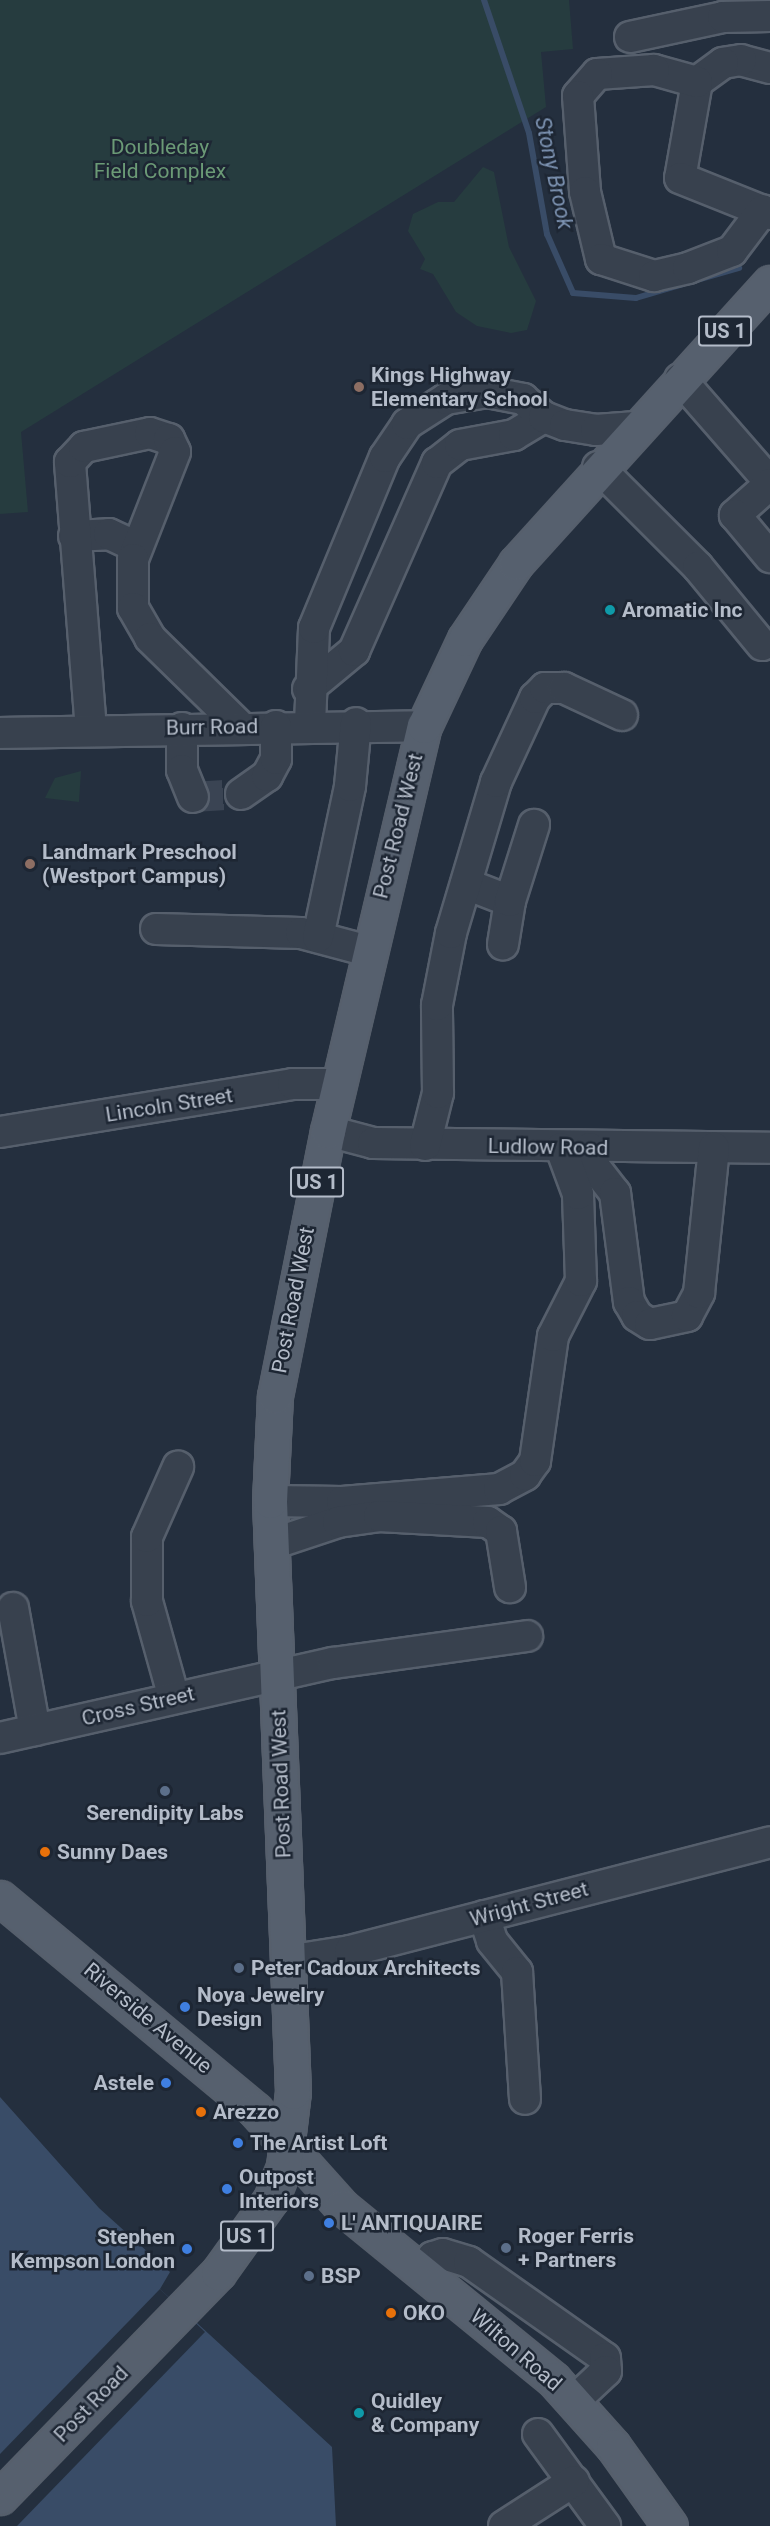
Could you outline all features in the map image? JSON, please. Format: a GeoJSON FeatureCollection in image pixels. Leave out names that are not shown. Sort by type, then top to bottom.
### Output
{"type":"FeatureCollection","features":[{"type":"Feature","properties":{"kind":"main road","name":"Post Road West"},"geometry":{"type":"LineString","coordinates":[[182,2310],[255,2224],[279,2184],[287,2147],[293,2092],[270,1501],[281,1353],[368,951],[424,726],[486,604],[598,467],[770,283]]}},
{"type":"Feature","properties":{"kind":"main road","name":"Riverside Avenue"},"geometry":{"type":"LineString","coordinates":[[0,1898],[216,2075],[287,2147]]}},
{"type":"Feature","properties":{"kind":"main road","name":"Wilton Road"},"geometry":{"type":"LineString","coordinates":[[287,2147],[342,2207],[574,2401],[670,2526]]}},
{"type":"Feature","properties":{"kind":"main road","name":"Post Road"},"geometry":{"type":"LineString","coordinates":[[0,2497],[182,2310]]}},
{"type":"Feature","properties":{"kind":"street"},"geometry":{"type":"LineString","coordinates":[[630,37],[720,9],[770,16]]}},
{"type":"Feature","properties":{"kind":"street"},"geometry":{"type":"LineString","coordinates":[[697,82],[654,70],[597,74],[578,96],[589,214],[601,259],[654,276],[688,268],[732,251],[767,212],[680,178],[697,82],[723,63],[741,60],[770,69]]}},
{"type":"Feature","properties":{"kind":"street"},"geometry":{"type":"LineString","coordinates":[[680,379],[770,483],[735,515],[770,557]]}},
{"type":"Feature","properties":{"kind":"street"},"geometry":{"type":"LineString","coordinates":[[310,724],[308,689],[318,615],[402,428],[435,404],[473,392],[513,395],[544,417],[596,430],[636,427]]}},
{"type":"Feature","properties":{"kind":"street"},"geometry":{"type":"LineString","coordinates":[[308,689],[354,651],[437,463],[460,445],[514,435],[544,417]]}},
{"type":"Feature","properties":{"kind":"street"},"geometry":{"type":"LineString","coordinates":[[92,730],[74,536],[73,456],[84,447],[156,434],[169,439],[175,452],[137,547],[129,593],[142,628],[241,727]]}},
{"type":"Feature","properties":{"kind":"street"},"geometry":{"type":"LineString","coordinates":[[598,467],[698,567],[762,645]]}},
{"type":"Feature","properties":{"kind":"street"},"geometry":{"type":"LineString","coordinates":[[74,536],[108,534],[137,547]]}},
{"type":"Feature","properties":{"kind":"street"},"geometry":{"type":"LineString","coordinates":[[425,1145],[438,1093],[437,1005],[466,884],[496,782],[535,698],[545,688],[564,687],[622,715]]}},
{"type":"Feature","properties":{"kind":"street"},"geometry":{"type":"LineString","coordinates":[[318,937],[350,786],[356,723]]}},
{"type":"Feature","properties":{"kind":"street","name":"Burr Road"},"geometry":{"type":"LineString","coordinates":[[0,733],[356,723],[424,726]]}},
{"type":"Feature","properties":{"kind":"street"},"geometry":{"type":"LineString","coordinates":[[241,794],[267,776],[276,759],[276,726]]}},
{"type":"Feature","properties":{"kind":"street"},"geometry":{"type":"LineString","coordinates":[[182,728],[182,770],[193,797]]}},
{"type":"Feature","properties":{"kind":"street"},"geometry":{"type":"LineString","coordinates":[[503,944],[510,901],[534,825]]}},
{"type":"Feature","properties":{"kind":"street"},"geometry":{"type":"LineString","coordinates":[[466,884],[510,901]]}},
{"type":"Feature","properties":{"kind":"street"},"geometry":{"type":"LineString","coordinates":[[156,929],[318,937],[368,951]]}},
{"type":"Feature","properties":{"kind":"street","name":"Lincoln Street"},"geometry":{"type":"LineString","coordinates":[[0,1132],[292,1084],[339,1084]]}},
{"type":"Feature","properties":{"kind":"street"},"geometry":{"type":"LineString","coordinates":[[438,1093],[464,1146]]}},
{"type":"Feature","properties":{"kind":"street","name":"Ludlow Road"},"geometry":{"type":"LineString","coordinates":[[328,1131],[373,1143],[575,1148],[770,1148]]}},
{"type":"Feature","properties":{"kind":"street"},"geometry":{"type":"LineString","coordinates":[[270,1501],[342,1502],[500,1489],[525,1475],[535,1461],[553,1336],[580,1281],[575,1148]]}},
{"type":"Feature","properties":{"kind":"street"},"geometry":{"type":"LineString","coordinates":[[575,1148],[608,1180],[618,1207],[629,1302],[637,1317],[650,1324],[687,1316],[699,1293],[714,1148]]}},
{"type":"Feature","properties":{"kind":"street"},"geometry":{"type":"LineString","coordinates":[[174,1698],[147,1601],[147,1537],[178,1467]]}},
{"type":"Feature","properties":{"kind":"street"},"geometry":{"type":"LineString","coordinates":[[272,1544],[338,1522],[380,1515],[488,1522],[501,1531],[510,1587]]}},
{"type":"Feature","properties":{"kind":"street"},"geometry":{"type":"LineString","coordinates":[[13,1608],[35,1730]]}},
{"type":"Feature","properties":{"kind":"street","name":"Cross Street"},"geometry":{"type":"LineString","coordinates":[[0,1738],[277,1676],[527,1636]]}},
{"type":"Feature","properties":{"kind":"street","name":"Wright Street"},"geometry":{"type":"LineString","coordinates":[[287,1961],[350,1951],[770,1842]]}},
{"type":"Feature","properties":{"kind":"street"},"geometry":{"type":"LineString","coordinates":[[484,1916],[492,1941],[517,1972],[525,2099]]}},
{"type":"Feature","properties":{"kind":"street"},"geometry":{"type":"LineString","coordinates":[[426,2275],[434,2258],[461,2258],[605,2358],[606,2371],[574,2401]]}},
{"type":"Feature","properties":{"kind":"street"},"geometry":{"type":"LineString","coordinates":[[538,2434],[605,2526]]}},
{"type":"Feature","properties":{"kind":"street"},"geometry":{"type":"LineString","coordinates":[[504,2526],[574,2481]]}},
{"type":"Feature","properties":{"kind":"green space","name":"Doubleday Field Complex"},"geometry":{"type":"Polygon","coordinates":[[[0,0],[569,0],[573,49],[541,52],[546,107],[21,432],[28,512],[0,514],[0,0]]]}},
{"type":"Feature","properties":{"kind":"green space"},"geometry":{"type":"Polygon","coordinates":[[[483,167],[494,172],[509,247],[536,301],[527,330],[511,333],[477,326],[456,312],[433,274],[420,269],[425,259],[408,231],[413,214],[438,202],[454,202],[483,167]]]}},
{"type":"Feature","properties":{"kind":"green space"},"geometry":{"type":"Polygon","coordinates":[[[81,771],[79,802],[45,798],[55,778],[81,771]]]}},
{"type":"Feature","properties":{"kind":"water"},"geometry":{"type":"Polygon","coordinates":[[[0,2097],[99,2208],[170,2272],[160,2289],[332,2447],[336,2526],[0,2526],[0,2097]]]}},
{"type":"Feature","properties":{"kind":"pier"},"geometry":{"type":"Polygon","coordinates":[[[160,2289],[205,2332],[17,2526],[0,2526],[0,2454],[160,2289]]]}},
{"type":"Feature","properties":{"kind":"waterway","name":"Stony Brook"},"geometry":{"type":"LineString","coordinates":[[484,0],[529,133],[547,234],[573,293],[636,298],[683,284]]}},
{"type":"Feature","properties":{"kind":"waterway","name":"Stony Brook"},"geometry":{"type":"LineString","coordinates":[[693,281],[739,268]]}},
{"type":"Feature","properties":{"kind":"tunnel"},"geometry":{"type":"LineString","coordinates":[[193,797],[241,794]]}},
{"type":"Feature","properties":{"kind":"place","name":"Kings Highway Elementary School"},"geometry":{"type":"Point","coordinates":[359,387]}},
{"type":"Feature","properties":{"kind":"place","name":"Aromatic Inc"},"geometry":{"type":"Point","coordinates":[610,610]}},
{"type":"Feature","properties":{"kind":"place","name":"Landmark Preschool (Westport Campus)"},"geometry":{"type":"Point","coordinates":[30,864]}},
{"type":"Feature","properties":{"kind":"place","name":"Serendipity Labs"},"geometry":{"type":"Point","coordinates":[165,1791]}},
{"type":"Feature","properties":{"kind":"place","name":"Sunny Daes"},"geometry":{"type":"Point","coordinates":[45,1852]}},
{"type":"Feature","properties":{"kind":"place","name":"Peter Cadoux Architects"},"geometry":{"type":"Point","coordinates":[239,1968]}},
{"type":"Feature","properties":{"kind":"place","name":"Noya Jewelry Design"},"geometry":{"type":"Point","coordinates":[185,2007]}},
{"type":"Feature","properties":{"kind":"place","name":"Astele"},"geometry":{"type":"Point","coordinates":[166,2083]}},
{"type":"Feature","properties":{"kind":"place","name":"Arezzo"},"geometry":{"type":"Point","coordinates":[201,2112]}},
{"type":"Feature","properties":{"kind":"place","name":"The Artist Loft"},"geometry":{"type":"Point","coordinates":[238,2143]}},
{"type":"Feature","properties":{"kind":"place","name":"Outpost Interiors"},"geometry":{"type":"Point","coordinates":[227,2189]}},
{"type":"Feature","properties":{"kind":"place","name":"L' ANTIQUAIRE"},"geometry":{"type":"Point","coordinates":[329,2223]}},
{"type":"Feature","properties":{"kind":"place","name":"Roger Ferris + Partners"},"geometry":{"type":"Point","coordinates":[506,2248]}},
{"type":"Feature","properties":{"kind":"place","name":"Stephen Kempson London"},"geometry":{"type":"Point","coordinates":[187,2249]}},
{"type":"Feature","properties":{"kind":"place","name":"BSP"},"geometry":{"type":"Point","coordinates":[309,2276]}},
{"type":"Feature","properties":{"kind":"place","name":"OKO"},"geometry":{"type":"Point","coordinates":[391,2313]}},
{"type":"Feature","properties":{"kind":"place","name":"Quidley & Company"},"geometry":{"type":"Point","coordinates":[359,2413]}}]}
